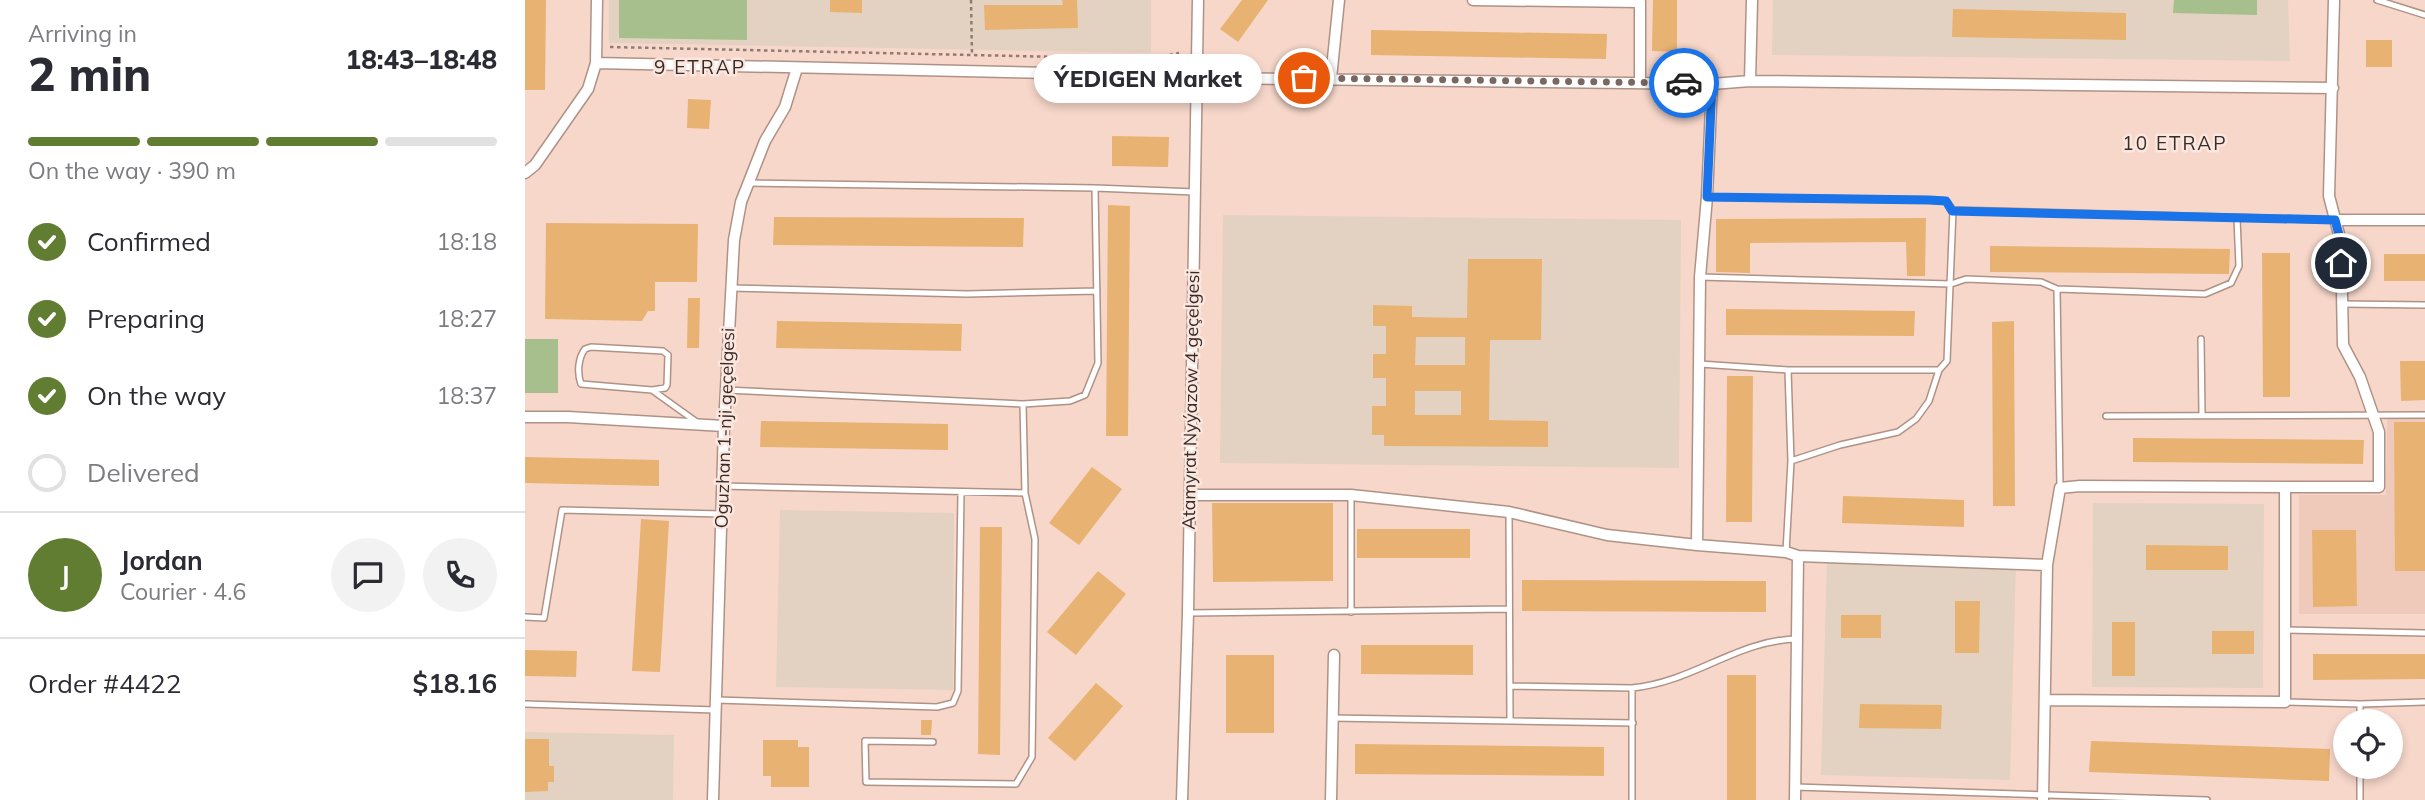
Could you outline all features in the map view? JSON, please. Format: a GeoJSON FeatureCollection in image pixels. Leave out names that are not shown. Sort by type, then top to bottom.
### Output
{"type":"FeatureCollection","features":[{"type":"Feature","properties":{"kind":"street"},"geometry":{"type":"LineString","coordinates":[[525,173],[535,165],[588,89],[596,63],[597,0]]}},
{"type":"Feature","properties":{"kind":"street"},"geometry":{"type":"LineString","coordinates":[[1331,78],[1339,0]]}},
{"type":"Feature","properties":{"kind":"street"},"geometry":{"type":"LineString","coordinates":[[1473,0],[1640,1],[1640,83]]}},
{"type":"Feature","properties":{"kind":"street"},"geometry":{"type":"LineString","coordinates":[[1750,81],[1752,0]]}},
{"type":"Feature","properties":{"kind":"street"},"geometry":{"type":"LineString","coordinates":[[2043,797],[2047,565],[2060,488],[2379,487],[2379,432],[2360,377],[2343,345],[2341,242],[2329,196],[2334,0]]}},
{"type":"Feature","properties":{"kind":"street","name":"Atamyrat Nyýazow 4 geçelgesi"},"geometry":{"type":"LineString","coordinates":[[1182,800],[1199,1]]}},
{"type":"Feature","properties":{"kind":"street"},"geometry":{"type":"LineString","coordinates":[[596,63],[1132,74],[1196,78],[2333,88]]}},
{"type":"Feature","properties":{"kind":"street","name":"Oguzhan 1-nji geçelgesi"},"geometry":{"type":"LineString","coordinates":[[713,800],[724,426],[734,240],[741,202],[765,141],[785,107],[797,68]]}},
{"type":"Feature","properties":{"kind":"street"},"geometry":{"type":"LineString","coordinates":[[1697,545],[1700,276],[1712,84]]}},
{"type":"Feature","properties":{"kind":"street"},"geometry":{"type":"LineString","coordinates":[[2335,220],[2425,220]]}},
{"type":"Feature","properties":{"kind":"street"},"geometry":{"type":"LineString","coordinates":[[525,417],[724,426]]}},
{"type":"Feature","properties":{"kind":"street"},"geometry":{"type":"LineString","coordinates":[[2046,700],[2285,702],[2285,487]]}},
{"type":"Feature","properties":{"kind":"street"},"geometry":{"type":"LineString","coordinates":[[1190,495],[1351,495],[1509,512],[1607,536],[1786,552],[1798,556],[2047,565]]}},
{"type":"Feature","properties":{"kind":"street"},"geometry":{"type":"LineString","coordinates":[[1795,800],[1798,556]]}},
{"type":"Feature","properties":{"kind":"street"},"geometry":{"type":"LineString","coordinates":[[1331,800],[1334,656]]}},
{"type":"Feature","properties":{"kind":"lane"},"geometry":{"type":"LineString","coordinates":[[2377,0],[2425,15]]}},
{"type":"Feature","properties":{"kind":"lane"},"geometry":{"type":"LineString","coordinates":[[748,183],[1195,192]]}},
{"type":"Feature","properties":{"kind":"lane"},"geometry":{"type":"LineString","coordinates":[[726,390],[1023,404],[1070,401],[1085,395],[1098,363],[1095,188]]}},
{"type":"Feature","properties":{"kind":"lane"},"geometry":{"type":"LineString","coordinates":[[1707,197],[1946,201],[1952,211],[1947,361],[1939,370],[1929,401],[1916,419],[1898,432],[1840,445],[1791,461]]}},
{"type":"Feature","properties":{"kind":"lane"},"geometry":{"type":"LineString","coordinates":[[1952,211],[2335,220]]}},
{"type":"Feature","properties":{"kind":"lane"},"geometry":{"type":"LineString","coordinates":[[1700,276],[1951,284],[1965,279],[2041,282],[2056,289],[2205,293],[2231,283],[2239,266],[2237,218]]}},
{"type":"Feature","properties":{"kind":"lane"},"geometry":{"type":"LineString","coordinates":[[731,288],[967,293],[1097,291]]}},
{"type":"Feature","properties":{"kind":"lane"},"geometry":{"type":"LineString","coordinates":[[2056,289],[2060,488]]}},
{"type":"Feature","properties":{"kind":"lane"},"geometry":{"type":"LineString","coordinates":[[2342,304],[2425,305]]}},
{"type":"Feature","properties":{"kind":"lane"},"geometry":{"type":"LineString","coordinates":[[2201,339],[2202,415]]}},
{"type":"Feature","properties":{"kind":"lane"},"geometry":{"type":"LineString","coordinates":[[652,390],[665,388],[667,385],[668,355],[663,351],[591,348],[585,349],[580,356],[581,384],[652,390],[701,425]]}},
{"type":"Feature","properties":{"kind":"lane"},"geometry":{"type":"LineString","coordinates":[[1700,364],[1789,370],[1939,370]]}},
{"type":"Feature","properties":{"kind":"lane"},"geometry":{"type":"LineString","coordinates":[[1786,552],[1791,461],[1789,370]]}},
{"type":"Feature","properties":{"kind":"lane"},"geometry":{"type":"LineString","coordinates":[[933,742],[865,741],[866,782],[1016,784],[1032,757],[1035,539],[1025,493],[1023,404]]}},
{"type":"Feature","properties":{"kind":"lane"},"geometry":{"type":"LineString","coordinates":[[2106,416],[2425,415]]}},
{"type":"Feature","properties":{"kind":"lane"},"geometry":{"type":"LineString","coordinates":[[722,486],[1025,493]]}},
{"type":"Feature","properties":{"kind":"lane"},"geometry":{"type":"LineString","coordinates":[[525,704],[937,707],[953,703],[958,691],[961,492]]}},
{"type":"Feature","properties":{"kind":"lane"},"geometry":{"type":"LineString","coordinates":[[1351,495],[1351,612]]}},
{"type":"Feature","properties":{"kind":"lane"},"geometry":{"type":"LineString","coordinates":[[525,617],[544,618],[562,510],[722,514]]}},
{"type":"Feature","properties":{"kind":"lane"},"geometry":{"type":"LineString","coordinates":[[1509,512],[1510,721]]}},
{"type":"Feature","properties":{"kind":"lane"},"geometry":{"type":"LineString","coordinates":[[1188,613],[1509,609]]}},
{"type":"Feature","properties":{"kind":"lane"},"geometry":{"type":"LineString","coordinates":[[2285,631],[2425,633]]}},
{"type":"Feature","properties":{"kind":"lane"},"geometry":{"type":"LineString","coordinates":[[1510,686],[1651,686],[1681,678],[1759,643],[1797,639]]}},
{"type":"Feature","properties":{"kind":"lane"},"geometry":{"type":"LineString","coordinates":[[1632,688],[1632,800]]}},
{"type":"Feature","properties":{"kind":"lane"},"geometry":{"type":"LineString","coordinates":[[2285,702],[2425,703]]}},
{"type":"Feature","properties":{"kind":"lane"},"geometry":{"type":"LineString","coordinates":[[2360,704],[2360,709]]}},
{"type":"Feature","properties":{"kind":"lane"},"geometry":{"type":"LineString","coordinates":[[1332,718],[1633,723]]}},
{"type":"Feature","properties":{"kind":"lane"},"geometry":{"type":"LineString","coordinates":[[2360,779],[2360,800]]}},
{"type":"Feature","properties":{"kind":"lane"},"geometry":{"type":"LineString","coordinates":[[1795,787],[2043,797],[2207,800]]}},
{"type":"Feature","properties":{"kind":"path"},"geometry":{"type":"LineString","coordinates":[[971,0],[972,55]]}},
{"type":"Feature","properties":{"kind":"path"},"geometry":{"type":"LineString","coordinates":[[605,47],[1151,59],[1179,53]]}},
{"type":"Feature","properties":{"kind":"shaded area"},"geometry":{"type":"Polygon","coordinates":[[[609,0],[1151,0],[1151,53],[609,43],[609,0]]]}},
{"type":"Feature","properties":{"kind":"shaded area"},"geometry":{"type":"Polygon","coordinates":[[[1773,0],[2288,0],[2290,61],[1772,55],[1773,0]]]}},
{"type":"Feature","properties":{"kind":"shaded area"},"geometry":{"type":"Polygon","coordinates":[[[1223,215],[1681,220],[1679,468],[1220,463],[1223,215]]]}},
{"type":"Feature","properties":{"kind":"shaded area"},"geometry":{"type":"Polygon","coordinates":[[[2387,417],[2425,417],[2425,614],[2299,614],[2299,495],[2386,495],[2387,417]]]}},
{"type":"Feature","properties":{"kind":"shaded area"},"geometry":{"type":"Polygon","coordinates":[[[2093,503],[2264,504],[2263,688],[2092,687],[2093,503]]]}},
{"type":"Feature","properties":{"kind":"shaded area"},"geometry":{"type":"Polygon","coordinates":[[[780,510],[954,513],[953,690],[776,687],[780,510]]]}},
{"type":"Feature","properties":{"kind":"shaded area"},"geometry":{"type":"Polygon","coordinates":[[[1827,559],[2016,564],[2010,780],[1821,775],[1827,559]]]}},
{"type":"Feature","properties":{"kind":"shaded area"},"geometry":{"type":"Polygon","coordinates":[[[525,732],[674,735],[673,800],[525,800],[525,732]]]}},
{"type":"Feature","properties":{"kind":"green space"},"geometry":{"type":"Polygon","coordinates":[[[619,0],[747,0],[747,40],[619,38],[619,0]]]}},
{"type":"Feature","properties":{"kind":"green space"},"geometry":{"type":"Polygon","coordinates":[[[2174,0],[2257,0],[2257,15],[2173,13],[2174,0]]]}},
{"type":"Feature","properties":{"kind":"green space"},"geometry":{"type":"Polygon","coordinates":[[[525,339],[558,339],[558,393],[525,393],[525,339]]]}},
{"type":"Feature","properties":{"kind":"building"},"geometry":{"type":"Polygon","coordinates":[[[525,0],[546,0],[545,90],[525,90],[525,0]]]}},
{"type":"Feature","properties":{"kind":"building"},"geometry":{"type":"Polygon","coordinates":[[[830,0],[862,0],[862,13],[830,12],[830,0]]]}},
{"type":"Feature","properties":{"kind":"building"},"geometry":{"type":"Polygon","coordinates":[[[1062,0],[1077,0],[1078,28],[985,30],[984,5],[1063,5],[1062,0]]]}},
{"type":"Feature","properties":{"kind":"building"},"geometry":{"type":"Polygon","coordinates":[[[1242,0],[1268,0],[1238,42],[1220,29],[1242,0]]]}},
{"type":"Feature","properties":{"kind":"building"},"geometry":{"type":"Polygon","coordinates":[[[1653,0],[1677,0],[1677,52],[1652,51],[1653,0]]]}},
{"type":"Feature","properties":{"kind":"building"},"geometry":{"type":"Polygon","coordinates":[[[1953,9],[2126,13],[2126,40],[1952,37],[1953,9]]]}},
{"type":"Feature","properties":{"kind":"building"},"geometry":{"type":"Polygon","coordinates":[[[1371,30],[1607,34],[1606,59],[1371,55],[1371,30]]]}},
{"type":"Feature","properties":{"kind":"building"},"geometry":{"type":"Polygon","coordinates":[[[2366,40],[2392,40],[2392,67],[2366,67],[2366,40]]]}},
{"type":"Feature","properties":{"kind":"building"},"geometry":{"type":"Polygon","coordinates":[[[688,99],[711,100],[709,129],[687,128],[688,99]]]}},
{"type":"Feature","properties":{"kind":"building"},"geometry":{"type":"Polygon","coordinates":[[[1112,136],[1169,137],[1168,167],[1112,166],[1112,136]]]}},
{"type":"Feature","properties":{"kind":"building"},"geometry":{"type":"Polygon","coordinates":[[[1108,205],[1130,206],[1128,436],[1106,436],[1108,205]]]}},
{"type":"Feature","properties":{"kind":"building"},"geometry":{"type":"Polygon","coordinates":[[[774,217],[1024,218],[1023,247],[773,245],[774,217]]]}},
{"type":"Feature","properties":{"kind":"building"},"geometry":{"type":"Polygon","coordinates":[[[1926,218],[1925,276],[1907,276],[1906,242],[1750,243],[1750,273],[1716,272],[1716,219],[1926,218]]]}},
{"type":"Feature","properties":{"kind":"building"},"geometry":{"type":"Polygon","coordinates":[[[546,223],[698,224],[697,282],[655,282],[655,311],[648,311],[642,321],[545,319],[546,223]]]}},
{"type":"Feature","properties":{"kind":"building"},"geometry":{"type":"Polygon","coordinates":[[[1990,246],[2230,249],[2229,274],[1990,272],[1990,246]]]}},
{"type":"Feature","properties":{"kind":"building"},"geometry":{"type":"Polygon","coordinates":[[[2262,253],[2290,253],[2290,397],[2263,397],[2262,253]]]}},
{"type":"Feature","properties":{"kind":"building"},"geometry":{"type":"Polygon","coordinates":[[[2384,254],[2425,254],[2425,281],[2384,281],[2384,254]]]}},
{"type":"Feature","properties":{"kind":"building"},"geometry":{"type":"Polygon","coordinates":[[[1468,259],[1542,259],[1541,340],[1490,340],[1489,420],[1548,421],[1548,447],[1384,446],[1384,435],[1372,435],[1372,406],[1386,406],[1386,378],[1373,378],[1373,354],[1386,354],[1386,326],[1373,326],[1373,305],[1412,306],[1412,317],[1467,318],[1468,259]],[[1416,337],[1415,365],[1465,365],[1465,337],[1416,337]],[[1415,391],[1415,415],[1461,415],[1461,391],[1415,391]]]}},
{"type":"Feature","properties":{"kind":"building"},"geometry":{"type":"Polygon","coordinates":[[[688,298],[700,298],[699,348],[687,348],[688,298]]]}},
{"type":"Feature","properties":{"kind":"building"},"geometry":{"type":"Polygon","coordinates":[[[1726,309],[1915,311],[1914,336],[1726,335],[1726,309]]]}},
{"type":"Feature","properties":{"kind":"building"},"geometry":{"type":"Polygon","coordinates":[[[777,321],[962,324],[961,351],[776,348],[777,321]]]}},
{"type":"Feature","properties":{"kind":"building"},"geometry":{"type":"Polygon","coordinates":[[[2014,321],[2015,506],[1993,506],[1992,322],[2014,321]]]}},
{"type":"Feature","properties":{"kind":"building"},"geometry":{"type":"Polygon","coordinates":[[[2400,361],[2425,361],[2425,400],[2401,401],[2400,361]]]}},
{"type":"Feature","properties":{"kind":"building"},"geometry":{"type":"Polygon","coordinates":[[[1727,376],[1753,376],[1752,522],[1726,522],[1727,376]]]}},
{"type":"Feature","properties":{"kind":"building"},"geometry":{"type":"Polygon","coordinates":[[[761,421],[948,424],[948,450],[760,447],[761,421]]]}},
{"type":"Feature","properties":{"kind":"building"},"geometry":{"type":"Polygon","coordinates":[[[2394,422],[2425,422],[2425,571],[2395,571],[2394,422]]]}},
{"type":"Feature","properties":{"kind":"building"},"geometry":{"type":"Polygon","coordinates":[[[2133,438],[2364,440],[2363,464],[2133,462],[2133,438]]]}},
{"type":"Feature","properties":{"kind":"building"},"geometry":{"type":"Polygon","coordinates":[[[525,457],[659,460],[659,486],[525,483],[525,457]]]}},
{"type":"Feature","properties":{"kind":"building"},"geometry":{"type":"Polygon","coordinates":[[[1092,467],[1122,489],[1079,545],[1049,523],[1092,467]]]}},
{"type":"Feature","properties":{"kind":"building"},"geometry":{"type":"Polygon","coordinates":[[[1843,496],[1964,500],[1964,527],[1842,523],[1843,496]]]}},
{"type":"Feature","properties":{"kind":"building"},"geometry":{"type":"Polygon","coordinates":[[[1212,503],[1333,503],[1333,581],[1213,582],[1212,503]]]}},
{"type":"Feature","properties":{"kind":"building"},"geometry":{"type":"Polygon","coordinates":[[[641,519],[669,521],[660,672],[632,671],[641,519]]]}},
{"type":"Feature","properties":{"kind":"building"},"geometry":{"type":"Polygon","coordinates":[[[980,527],[1002,527],[1000,755],[978,754],[980,527]]]}},
{"type":"Feature","properties":{"kind":"building"},"geometry":{"type":"Polygon","coordinates":[[[1357,529],[1470,529],[1470,558],[1357,558],[1357,529]]]}},
{"type":"Feature","properties":{"kind":"building"},"geometry":{"type":"Polygon","coordinates":[[[2312,530],[2356,530],[2357,606],[2313,607],[2312,530]]]}},
{"type":"Feature","properties":{"kind":"building"},"geometry":{"type":"Polygon","coordinates":[[[2146,545],[2228,546],[2228,570],[2146,570],[2146,545]]]}},
{"type":"Feature","properties":{"kind":"building"},"geometry":{"type":"Polygon","coordinates":[[[1098,571],[1126,594],[1076,655],[1047,632],[1098,571]]]}},
{"type":"Feature","properties":{"kind":"building"},"geometry":{"type":"Polygon","coordinates":[[[1522,580],[1766,581],[1766,612],[1522,611],[1522,580]]]}},
{"type":"Feature","properties":{"kind":"building"},"geometry":{"type":"Polygon","coordinates":[[[1955,601],[1980,601],[1979,653],[1955,653],[1955,601]]]}},
{"type":"Feature","properties":{"kind":"building"},"geometry":{"type":"Polygon","coordinates":[[[1841,615],[1881,615],[1881,638],[1841,638],[1841,615]]]}},
{"type":"Feature","properties":{"kind":"building"},"geometry":{"type":"Polygon","coordinates":[[[2112,622],[2135,622],[2135,676],[2112,676],[2112,622]]]}},
{"type":"Feature","properties":{"kind":"building"},"geometry":{"type":"Polygon","coordinates":[[[2212,631],[2254,631],[2254,654],[2212,654],[2212,631]]]}},
{"type":"Feature","properties":{"kind":"building"},"geometry":{"type":"Polygon","coordinates":[[[1361,645],[1473,645],[1473,675],[1361,674],[1361,645]]]}},
{"type":"Feature","properties":{"kind":"building"},"geometry":{"type":"Polygon","coordinates":[[[525,650],[577,651],[576,677],[525,676],[525,650]]]}},
{"type":"Feature","properties":{"kind":"building"},"geometry":{"type":"Polygon","coordinates":[[[2313,654],[2425,654],[2425,679],[2313,680],[2313,654]]]}},
{"type":"Feature","properties":{"kind":"building"},"geometry":{"type":"Polygon","coordinates":[[[1226,655],[1274,655],[1274,733],[1226,733],[1226,655]]]}},
{"type":"Feature","properties":{"kind":"building"},"geometry":{"type":"Polygon","coordinates":[[[1727,675],[1756,675],[1756,800],[1727,800],[1727,675]]]}},
{"type":"Feature","properties":{"kind":"building"},"geometry":{"type":"Polygon","coordinates":[[[1096,683],[1123,706],[1075,761],[1048,738],[1096,683]]]}},
{"type":"Feature","properties":{"kind":"building"},"geometry":{"type":"Polygon","coordinates":[[[1860,704],[1942,705],[1941,729],[1859,728],[1860,704]]]}},
{"type":"Feature","properties":{"kind":"building"},"geometry":{"type":"Polygon","coordinates":[[[921,720],[932,720],[931,735],[921,735],[921,720]]]}},
{"type":"Feature","properties":{"kind":"building"},"geometry":{"type":"Polygon","coordinates":[[[525,739],[549,739],[549,766],[554,766],[554,782],[548,782],[548,791],[525,792],[525,739]]]}},
{"type":"Feature","properties":{"kind":"building"},"geometry":{"type":"Polygon","coordinates":[[[763,740],[798,740],[798,747],[809,747],[809,787],[771,787],[771,776],[763,776],[763,740]]]}},
{"type":"Feature","properties":{"kind":"building"},"geometry":{"type":"Polygon","coordinates":[[[2091,741],[2330,749],[2329,781],[2089,772],[2091,741]]]}},
{"type":"Feature","properties":{"kind":"building"},"geometry":{"type":"Polygon","coordinates":[[[1355,744],[1604,747],[1604,776],[1355,774],[1355,744]]]}},
{"type":"Feature","properties":{"kind":"way so far"},"geometry":{"type":"LineString","coordinates":[[1304,78],[1684,83]]}},
{"type":"Feature","properties":{"kind":"place","name":"ÝEDIGEN Market"},"geometry":{"type":"Point","coordinates":[1304,78]}},
{"type":"Feature","properties":{"kind":"district","name":"9 ETRAP"},"geometry":{"type":"Point","coordinates":[700,67]}},
{"type":"Feature","properties":{"kind":"district","name":"10 ETRAP"},"geometry":{"type":"Point","coordinates":[2175,143]}},
{"type":"Feature","properties":{"kind":"route"},"geometry":{"type":"LineString","coordinates":[[1684,83],[1712,84],[1707,197],[1929,200],[1946,201],[1952,211],[2335,220],[2341,242],[2341,263]]}}]}
